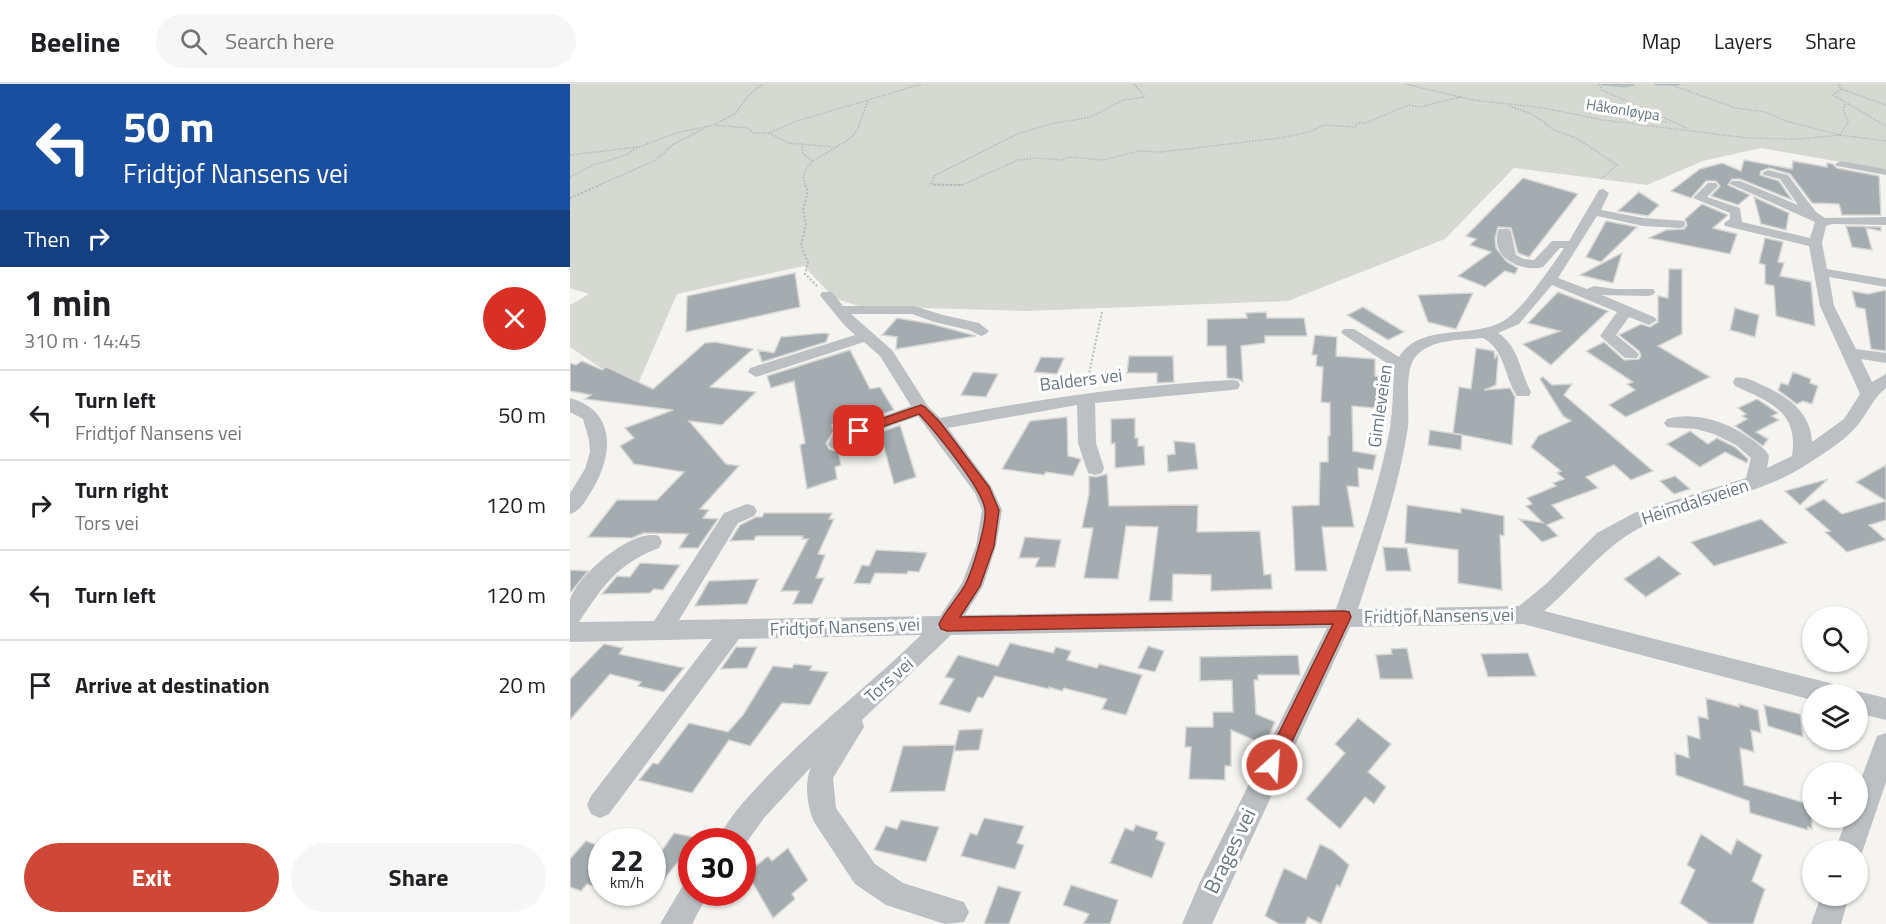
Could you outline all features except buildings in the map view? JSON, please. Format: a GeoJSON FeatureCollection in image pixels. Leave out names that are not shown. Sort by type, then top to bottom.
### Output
{"type":"FeatureCollection","features":[{"type":"Feature","properties":{"kind":"street"},"geometry":{"type":"LineString","coordinates":[[1841,164],[1886,172]]}},
{"type":"Feature","properties":{"kind":"street"},"geometry":{"type":"LineString","coordinates":[[1768,173],[1784,177],[1817,218],[1815,243],[1827,306],[1851,353],[1868,394]]}},
{"type":"Feature","properties":{"kind":"street"},"geometry":{"type":"LineString","coordinates":[[1736,184],[1817,218],[1885,216]]}},
{"type":"Feature","properties":{"kind":"street"},"geometry":{"type":"LineString","coordinates":[[1712,186],[1699,198],[1736,212],[1733,224],[1815,243]]}},
{"type":"Feature","properties":{"kind":"street","name":"Gimleveien"},"geometry":{"type":"LineString","coordinates":[[1344,617],[1373,530],[1394,451],[1399,425],[1402,366],[1409,354],[1417,347],[1437,339],[1485,333],[1514,321],[1551,277],[1594,212],[1603,193]]}},
{"type":"Feature","properties":{"kind":"street"},"geometry":{"type":"LineString","coordinates":[[1594,212],[1643,222],[1679,224]]}},
{"type":"Feature","properties":{"kind":"street"},"geometry":{"type":"LineString","coordinates":[[1504,232],[1505,250],[1508,256],[1517,262],[1530,265],[1538,264],[1557,244],[1572,245]]}},
{"type":"Feature","properties":{"kind":"street"},"geometry":{"type":"LineString","coordinates":[[1821,272],[1886,283]]}},
{"type":"Feature","properties":{"kind":"street"},"geometry":{"type":"LineString","coordinates":[[1551,277],[1603,292],[1648,292]]}},
{"type":"Feature","properties":{"kind":"street"},"geometry":{"type":"LineString","coordinates":[[1551,277],[1649,320]]}},
{"type":"Feature","properties":{"kind":"street"},"geometry":{"type":"LineString","coordinates":[[834,303],[914,310],[939,319],[974,326],[981,331]]}},
{"type":"Feature","properties":{"kind":"street","name":"Tors vei"},"geometry":{"type":"LineString","coordinates":[[741,828],[755,809],[797,763],[913,658],[947,624],[972,586],[986,546],[992,510],[984,491],[936,425],[921,409],[886,353],[850,323],[834,303]]}},
{"type":"Feature","properties":{"kind":"street"},"geometry":{"type":"LineString","coordinates":[[1626,311],[1608,336],[1631,355]]}},
{"type":"Feature","properties":{"kind":"street"},"geometry":{"type":"LineString","coordinates":[[1349,332],[1402,366]]}},
{"type":"Feature","properties":{"kind":"street"},"geometry":{"type":"LineString","coordinates":[[1485,333],[1500,340],[1507,348],[1515,379],[1523,392]]}},
{"type":"Feature","properties":{"kind":"street"},"geometry":{"type":"LineString","coordinates":[[756,372],[865,337]]}},
{"type":"Feature","properties":{"kind":"street"},"geometry":{"type":"LineString","coordinates":[[1851,353],[1886,358]]}},
{"type":"Feature","properties":{"kind":"street","name":"Heimdalsveien"},"geometry":{"type":"LineString","coordinates":[[1523,615],[1554,590],[1604,539],[1641,518],[1755,482],[1801,460],[1850,423],[1868,394],[1886,379]]}},
{"type":"Feature","properties":{"kind":"street"},"geometry":{"type":"LineString","coordinates":[[1741,382],[1789,409],[1800,423],[1803,436],[1801,460]]}},
{"type":"Feature","properties":{"kind":"street","name":"Balders vei"},"geometry":{"type":"LineString","coordinates":[[936,425],[1016,408],[1089,398],[1189,387],[1232,385]]}},
{"type":"Feature","properties":{"kind":"street"},"geometry":{"type":"LineString","coordinates":[[1089,398],[1085,441],[1095,468]]}},
{"type":"Feature","properties":{"kind":"street"},"geometry":{"type":"LineString","coordinates":[[570,404],[590,416],[599,442],[598,460],[590,478],[573,500]]}},
{"type":"Feature","properties":{"kind":"street"},"geometry":{"type":"LineString","coordinates":[[837,444],[839,438],[921,409]]}},
{"type":"Feature","properties":{"kind":"street"},"geometry":{"type":"LineString","coordinates":[[1673,423],[1685,422],[1715,428],[1753,448],[1760,456],[1755,482]]}},
{"type":"Feature","properties":{"kind":"street"},"geometry":{"type":"LineString","coordinates":[[660,631],[731,518],[747,511]]}},
{"type":"Feature","properties":{"kind":"street"},"geometry":{"type":"LineString","coordinates":[[570,618],[603,570],[617,556],[652,542]]}},
{"type":"Feature","properties":{"kind":"street","name":"Fridtjof Nansens vei"},"geometry":{"type":"LineString","coordinates":[[570,632],[732,631],[947,624],[1523,615],[1802,687]]}},
{"type":"Feature","properties":{"kind":"street","name":"Brages vei"},"geometry":{"type":"LineString","coordinates":[[1197,924],[1210,892],[1344,617]]}},
{"type":"Feature","properties":{"kind":"street"},"geometry":{"type":"LineString","coordinates":[[600,805],[732,631]]}},
{"type":"Feature","properties":{"kind":"street"},"geometry":{"type":"LineString","coordinates":[[1868,705],[1886,709]]}},
{"type":"Feature","properties":{"kind":"street"},"geometry":{"type":"LineString","coordinates":[[845,719],[852,727],[828,760],[820,777],[823,813],[865,874],[896,895],[954,912]]}},
{"type":"Feature","properties":{"kind":"street"},"geometry":{"type":"LineString","coordinates":[[1853,840],[1886,745]]}},
{"type":"Feature","properties":{"kind":"street"},"geometry":{"type":"LineString","coordinates":[[675,924],[686,906]]}},
{"type":"Feature","properties":{"kind":"street"},"geometry":{"type":"LineString","coordinates":[[1826,924],[1832,906]]}},
{"type":"Feature","properties":{"kind":"path"},"geometry":{"type":"LineString","coordinates":[[570,198],[656,160],[672,145],[690,134],[735,114],[748,96],[762,84]]}},
{"type":"Feature","properties":{"kind":"path"},"geometry":{"type":"LineString","coordinates":[[570,177],[593,165],[626,155],[639,147],[676,133],[714,125],[747,128],[754,133],[769,133],[797,121],[922,84]]}},
{"type":"Feature","properties":{"kind":"path"},"geometry":{"type":"LineString","coordinates":[[1134,84],[1145,97],[1123,100],[1091,117],[1050,124],[1006,138],[981,154],[934,176],[931,184],[962,185],[1018,160],[1035,158],[1061,160],[1070,157],[1103,159],[1139,151],[1161,152],[1279,138],[1309,132],[1324,125],[1355,127],[1358,123],[1365,123],[1409,105],[1420,106],[1460,97]]}},
{"type":"Feature","properties":{"kind":"path","name":"Håkonløypa"},"geometry":{"type":"LineString","coordinates":[[1405,84],[1460,97],[1544,108],[1623,123],[1698,130],[1747,138],[1800,139],[1840,135]]}},
{"type":"Feature","properties":{"kind":"path"},"geometry":{"type":"LineString","coordinates":[[1599,84],[1602,90],[1672,122],[1698,130]]}},
{"type":"Feature","properties":{"kind":"path"},"geometry":{"type":"LineString","coordinates":[[1668,84],[1736,108],[1765,112],[1786,121],[1840,135],[1886,141]]}},
{"type":"Feature","properties":{"kind":"path"},"geometry":{"type":"LineString","coordinates":[[1838,84],[1841,89],[1886,105]]}},
{"type":"Feature","properties":{"kind":"path"},"geometry":{"type":"LineString","coordinates":[[1841,89],[1833,95],[1886,126]]}},
{"type":"Feature","properties":{"kind":"path"},"geometry":{"type":"LineString","coordinates":[[834,303],[805,274],[808,263],[801,245],[807,224],[803,210],[808,191],[802,179],[805,169],[813,161],[857,131],[868,100]]}},
{"type":"Feature","properties":{"kind":"path"},"geometry":{"type":"LineString","coordinates":[[1840,135],[1848,122],[1843,109],[1846,102]]}},
{"type":"Feature","properties":{"kind":"path"},"geometry":{"type":"LineString","coordinates":[[1504,104],[1532,114],[1556,131],[1576,138],[1617,165],[1601,177],[1603,193]]}},
{"type":"Feature","properties":{"kind":"path"},"geometry":{"type":"LineString","coordinates":[[1641,118],[1672,122]]}},
{"type":"Feature","properties":{"kind":"path"},"geometry":{"type":"LineString","coordinates":[[769,133],[778,140],[802,146],[835,147]]}},
{"type":"Feature","properties":{"kind":"path"},"geometry":{"type":"LineString","coordinates":[[802,146],[803,154],[813,161]]}},
{"type":"Feature","properties":{"kind":"path"},"geometry":{"type":"LineString","coordinates":[[570,155],[639,147]]}},
{"type":"Feature","properties":{"kind":"path"},"geometry":{"type":"LineString","coordinates":[[1089,398],[1092,382],[1089,374],[1102,312]]}},
{"type":"Feature","properties":{"kind":"shaded area"},"geometry":{"type":"Polygon","coordinates":[[[570,84],[1886,84],[1886,170],[1761,148],[1703,161],[1647,185],[1514,168],[1445,239],[1288,301],[1028,311],[859,306],[834,298],[804,266],[677,294],[635,391],[570,347],[570,305],[589,294],[570,288],[570,84]]]}},
{"type":"Feature","properties":{"kind":"waterway"},"geometry":{"type":"LineString","coordinates":[[1602,84],[1626,86],[1633,84]]}},
{"type":"Feature","properties":{"kind":"waterway"},"geometry":{"type":"LineString","coordinates":[[1656,84],[1679,84]]}},
{"type":"Feature","properties":{"kind":"route"},"geometry":{"type":"LineString","coordinates":[[859,431],[921,409],[936,425],[984,491],[992,510],[986,546],[972,586],[947,624],[1344,617],[1272,765]]}}]}
